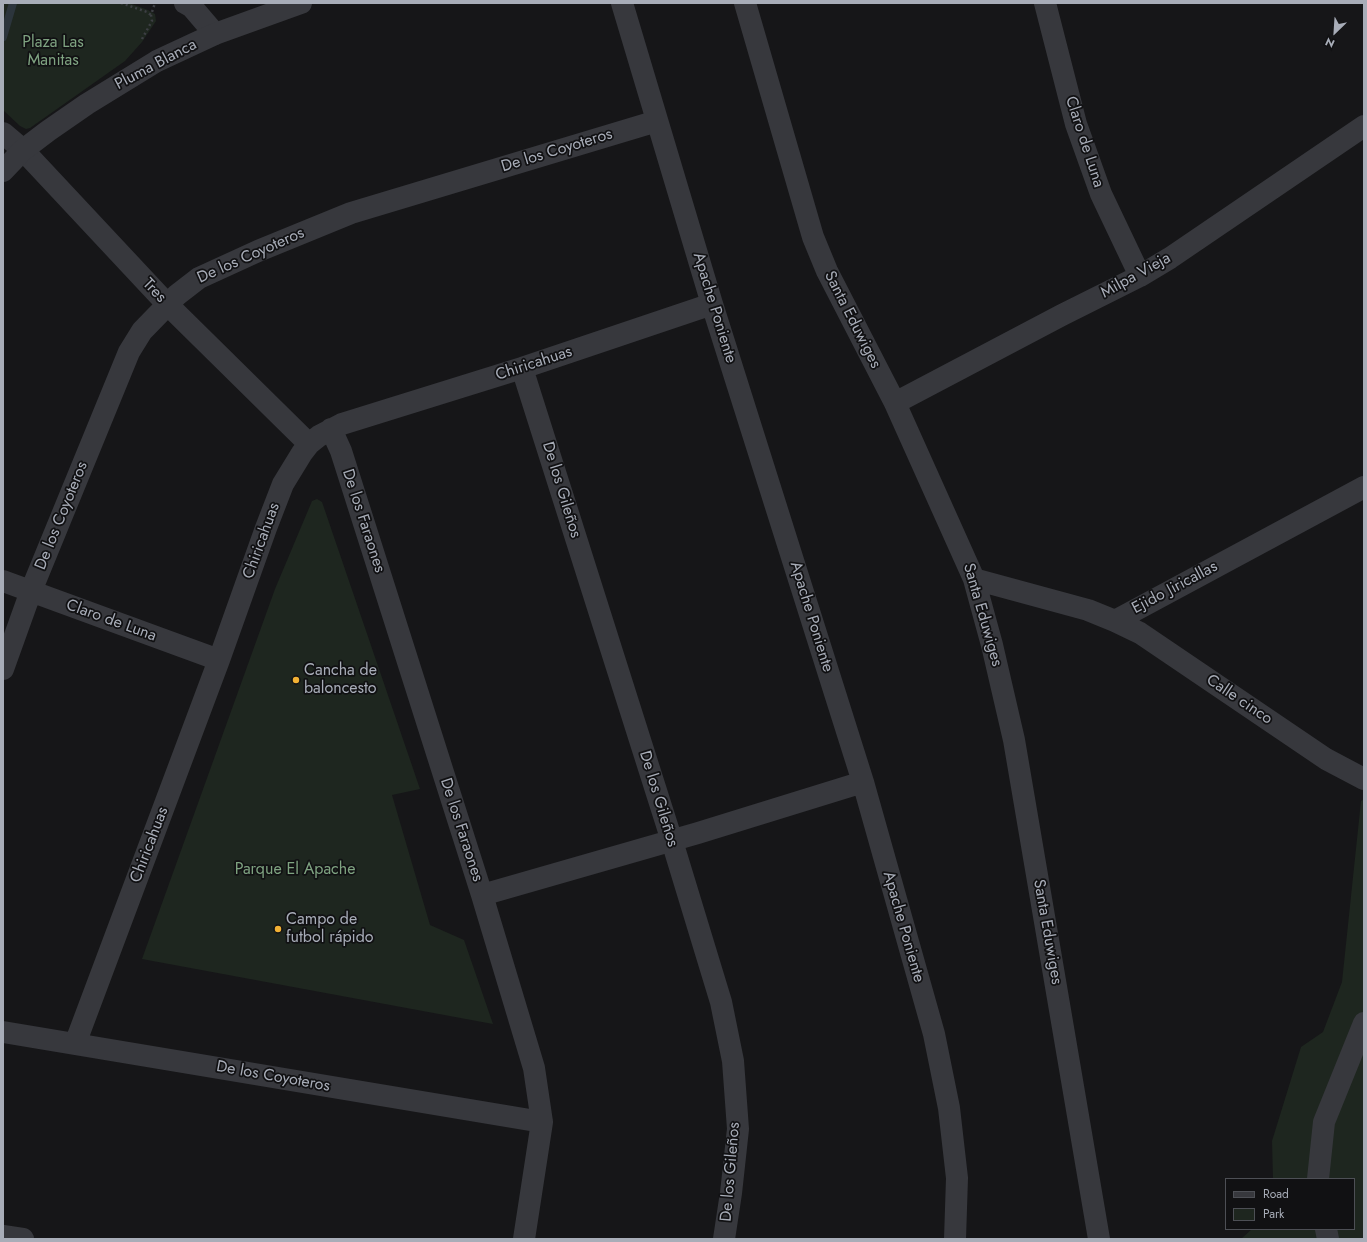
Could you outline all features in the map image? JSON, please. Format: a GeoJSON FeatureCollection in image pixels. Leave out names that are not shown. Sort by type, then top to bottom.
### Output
{"type":"FeatureCollection","features":[{"type":"Feature","properties":{"kind":"street"},"geometry":{"type":"LineString","coordinates":[[185,3],[192,7],[214,34]]}},
{"type":"Feature","properties":{"kind":"street","name":"Pluma Blanca"},"geometry":{"type":"LineString","coordinates":[[3,171],[13,150],[157,61],[214,34],[301,3]]}},
{"type":"Feature","properties":{"kind":"street","name":"Apache Poniente"},"geometry":{"type":"LineString","coordinates":[[622,3],[712,304],[863,782],[934,1034],[949,1108],[957,1178],[955,1239]]}},
{"type":"Feature","properties":{"kind":"street","name":"Santa Eduwiges"},"geometry":{"type":"LineString","coordinates":[[745,3],[813,237],[832,283],[896,403],[974,579],[992,645],[1014,740],[1099,1239]]}},
{"type":"Feature","properties":{"kind":"street","name":"Claro de Luna"},"geometry":{"type":"LineString","coordinates":[[1045,3],[1076,124],[1101,194],[1140,276]]}},
{"type":"Feature","properties":{"kind":"street","name":"De los Coyoteros"},"geometry":{"type":"LineString","coordinates":[[3,669],[31,591],[129,352],[142,331],[177,295],[199,278],[258,251],[351,213],[657,121]]}},
{"type":"Feature","properties":{"kind":"street","name":"Milpa Vieja"},"geometry":{"type":"LineString","coordinates":[[896,403],[1062,315],[1140,276],[1170,258],[1364,126]]}},
{"type":"Feature","properties":{"kind":"street","name":"Tres"},"geometry":{"type":"LineString","coordinates":[[3,132],[13,150],[309,444]]}},
{"type":"Feature","properties":{"kind":"street","name":"Chiricahuas"},"geometry":{"type":"LineString","coordinates":[[75,1044],[219,660],[283,484],[309,444],[319,436],[342,424],[522,368],[712,304]]}},
{"type":"Feature","properties":{"kind":"street","name":"De los Gileños"},"geometry":{"type":"LineString","coordinates":[[522,368],[672,841],[720,1002],[733,1061],[738,1129],[732,1193],[724,1239]]}},
{"type":"Feature","properties":{"kind":"street","name":"De los Faraones"},"geometry":{"type":"LineString","coordinates":[[331,429],[341,451],[482,895],[534,1068],[542,1122],[524,1239]]}},
{"type":"Feature","properties":{"kind":"street","name":"Ejido Jiricallas"},"geometry":{"type":"LineString","coordinates":[[974,579],[1088,610],[1115,621],[1364,487]]}},
{"type":"Feature","properties":{"kind":"street","name":"Claro de Luna"},"geometry":{"type":"LineString","coordinates":[[3,581],[219,660]]}},
{"type":"Feature","properties":{"kind":"street","name":"Calle cinco"},"geometry":{"type":"LineString","coordinates":[[1115,621],[1140,633],[1326,760],[1364,779]]}},
{"type":"Feature","properties":{"kind":"street"},"geometry":{"type":"LineString","coordinates":[[482,895],[672,841],[863,782]]}},
{"type":"Feature","properties":{"kind":"street"},"geometry":{"type":"LineString","coordinates":[[1318,1178],[1324,1122],[1364,1023]]}},
{"type":"Feature","properties":{"kind":"street","name":"De los Coyoteros"},"geometry":{"type":"LineString","coordinates":[[3,1032],[542,1122]]}},
{"type":"Feature","properties":{"kind":"street"},"geometry":{"type":"LineString","coordinates":[[3,1236],[23,1239]]}},
{"type":"Feature","properties":{"kind":"path"},"geometry":{"type":"LineString","coordinates":[[121,3],[147,12],[151,15]]}},
{"type":"Feature","properties":{"kind":"green space","name":"Plaza Las Manitas"},"geometry":{"type":"Polygon","coordinates":[[[3,3],[129,3],[155,14],[156,21],[142,42],[125,61],[30,128],[26,129],[20,126],[3,110],[3,3]]]}},
{"type":"Feature","properties":{"kind":"green space","name":"Parque El Apache"},"geometry":{"type":"Polygon","coordinates":[[[317,499],[322,502],[420,789],[392,795],[430,925],[464,940],[493,1024],[142,959],[275,589],[312,501],[317,499]]]}},
{"type":"Feature","properties":{"kind":"green space"},"geometry":{"type":"Polygon","coordinates":[[[1364,799],[1364,1239],[1241,1239],[1251,1230],[1355,1230],[1355,1178],[1273,1178],[1272,1141],[1301,1047],[1323,1032],[1342,982],[1361,801],[1364,799]]]}},
{"type":"Feature","properties":{"kind":"waterway"},"geometry":{"type":"LineString","coordinates":[[3,37],[13,3]]}},
{"type":"Feature","properties":{"kind":"place","name":"Cancha de baloncesto"},"geometry":{"type":"Point","coordinates":[296,680]}},
{"type":"Feature","properties":{"kind":"place","name":"Campo de futbol rápido"},"geometry":{"type":"Point","coordinates":[278,929]}}]}
